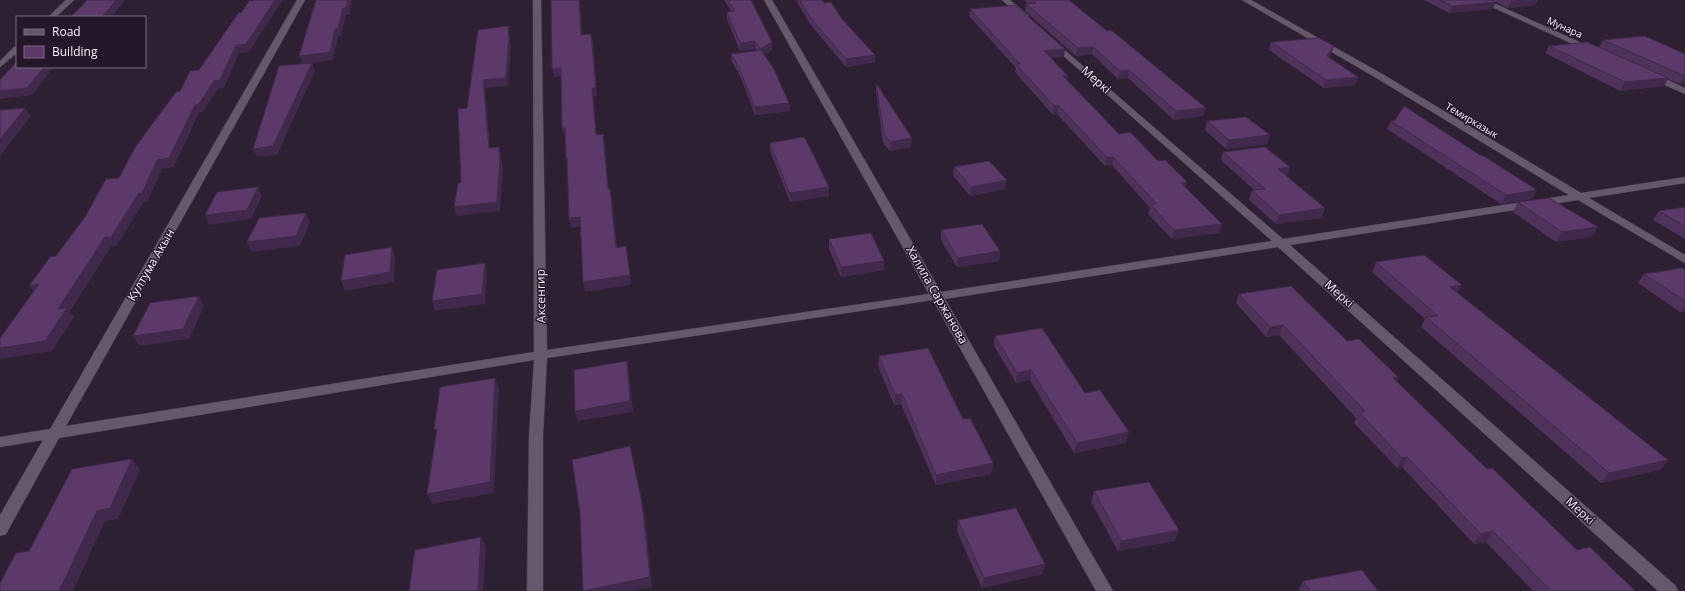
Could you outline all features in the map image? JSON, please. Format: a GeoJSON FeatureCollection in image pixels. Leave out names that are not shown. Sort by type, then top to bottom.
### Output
{"type":"FeatureCollection","features":[{"type":"Feature","properties":{"kind":"street"},"geometry":{"type":"LineString","coordinates":[[53,16],[70,0]]}},
{"type":"Feature","properties":{"kind":"street","name":"Култума Акын"},"geometry":{"type":"LineString","coordinates":[[0,529],[56,434],[301,0]]}},
{"type":"Feature","properties":{"kind":"street","name":"Аксенгир"},"geometry":{"type":"LineString","coordinates":[[535,591],[536,435],[541,355],[537,0]]}},
{"type":"Feature","properties":{"kind":"street","name":"Халила Саржанова"},"geometry":{"type":"LineString","coordinates":[[768,0],[1105,591]]}},
{"type":"Feature","properties":{"kind":"street","name":"Меркі"},"geometry":{"type":"LineString","coordinates":[[1006,0],[1281,243],[1670,591]]}},
{"type":"Feature","properties":{"kind":"street","name":"Темирказык"},"geometry":{"type":"LineString","coordinates":[[1246,0],[1381,77],[1577,197],[1685,260]]}},
{"type":"Feature","properties":{"kind":"street","name":"Мунара"},"geometry":{"type":"LineString","coordinates":[[1481,0],[1597,52]]}},
{"type":"Feature","properties":{"kind":"street"},"geometry":{"type":"LineString","coordinates":[[0,65],[16,50]]}},
{"type":"Feature","properties":{"kind":"street"},"geometry":{"type":"LineString","coordinates":[[1641,72],[1685,91]]}},
{"type":"Feature","properties":{"kind":"street"},"geometry":{"type":"LineString","coordinates":[[0,442],[541,355],[938,296],[1685,180]]}},
{"type":"Feature","properties":{"kind":"building"},"geometry":{"type":"Polygon","coordinates":[[[87,0],[116,0],[102,16],[71,16],[87,0]]]}},
{"type":"Feature","properties":{"kind":"building"},"geometry":{"type":"Polygon","coordinates":[[[275,0],[246,44],[236,45],[220,80],[214,81],[199,104],[195,105],[169,158],[157,160],[142,193],[139,193],[111,237],[105,237],[58,309],[67,308],[45,341],[0,348],[0,338],[39,284],[29,286],[50,257],[56,256],[85,217],[106,179],[119,178],[136,146],[176,92],[180,91],[190,71],[199,70],[239,12],[241,13],[249,1],[275,0]]]}},
{"type":"Feature","properties":{"kind":"building"},"geometry":{"type":"Polygon","coordinates":[[[316,0],[348,0],[346,8],[343,8],[338,28],[335,29],[330,52],[299,56],[316,0]]]}},
{"type":"Feature","properties":{"kind":"building"},"geometry":{"type":"Polygon","coordinates":[[[551,0],[579,0],[581,35],[591,34],[596,88],[592,88],[596,135],[603,134],[608,189],[610,189],[616,248],[626,246],[630,275],[583,282],[580,217],[569,218],[565,128],[562,128],[561,68],[552,69],[551,0]]]}},
{"type":"Feature","properties":{"kind":"building"},"geometry":{"type":"Polygon","coordinates":[[[728,0],[751,0],[772,42],[760,49],[755,41],[740,43],[727,12],[735,11],[728,0]]]}},
{"type":"Feature","properties":{"kind":"building"},"geometry":{"type":"Polygon","coordinates":[[[800,0],[822,0],[824,3],[831,2],[842,19],[875,55],[846,59],[810,17],[800,0]]]}},
{"type":"Feature","properties":{"kind":"building"},"geometry":{"type":"Polygon","coordinates":[[[1032,0],[1069,0],[1107,31],[1111,30],[1206,108],[1176,111],[1129,70],[1120,71],[1093,47],[1078,48],[1026,4],[1036,3],[1032,0]]]}},
{"type":"Feature","properties":{"kind":"building"},"geometry":{"type":"Polygon","coordinates":[[[1440,0],[1491,0],[1496,2],[1452,6],[1440,0]]]}},
{"type":"Feature","properties":{"kind":"building"},"geometry":{"type":"Polygon","coordinates":[[[1015,5],[1065,49],[1044,51],[1068,76],[1063,76],[1119,134],[1130,132],[1158,161],[1165,160],[1187,182],[1181,183],[1222,224],[1174,230],[1151,205],[1157,204],[1113,157],[1107,157],[1059,106],[1054,106],[1016,64],[1020,64],[970,9],[1015,5]]]}},
{"type":"Feature","properties":{"kind":"building"},"geometry":{"type":"Polygon","coordinates":[[[508,26],[509,39],[506,78],[483,80],[489,148],[499,147],[500,161],[497,202],[454,207],[458,183],[461,183],[458,109],[467,108],[478,30],[508,26]]]}},
{"type":"Feature","properties":{"kind":"building"},"geometry":{"type":"Polygon","coordinates":[[[1645,36],[1685,54],[1685,76],[1603,40],[1645,36]]]}},
{"type":"Feature","properties":{"kind":"building"},"geometry":{"type":"Polygon","coordinates":[[[1319,38],[1334,46],[1327,56],[1358,77],[1326,80],[1271,42],[1319,38]]]}},
{"type":"Feature","properties":{"kind":"building"},"geometry":{"type":"Polygon","coordinates":[[[1587,42],[1668,78],[1625,82],[1549,46],[1587,42]]]}},
{"type":"Feature","properties":{"kind":"building"},"geometry":{"type":"Polygon","coordinates":[[[761,50],[774,69],[789,103],[755,107],[739,68],[731,54],[761,50]]]}},
{"type":"Feature","properties":{"kind":"building"},"geometry":{"type":"Polygon","coordinates":[[[16,62],[16,68],[43,68],[27,88],[0,91],[0,80],[16,62]]]}},
{"type":"Feature","properties":{"kind":"building"},"geometry":{"type":"Polygon","coordinates":[[[312,63],[273,146],[253,149],[279,66],[312,63]]]}},
{"type":"Feature","properties":{"kind":"building"},"geometry":{"type":"Polygon","coordinates":[[[876,83],[912,138],[890,142],[884,134],[876,83]]]}},
{"type":"Feature","properties":{"kind":"building"},"geometry":{"type":"Polygon","coordinates":[[[1404,106],[1537,190],[1506,195],[1391,121],[1395,120],[1404,106]]]}},
{"type":"Feature","properties":{"kind":"building"},"geometry":{"type":"Polygon","coordinates":[[[25,108],[0,140],[0,110],[25,108]]]}},
{"type":"Feature","properties":{"kind":"building"},"geometry":{"type":"Polygon","coordinates":[[[1246,117],[1270,135],[1229,140],[1207,121],[1246,117]]]}},
{"type":"Feature","properties":{"kind":"building"},"geometry":{"type":"Polygon","coordinates":[[[804,137],[829,187],[789,193],[770,143],[804,137]]]}},
{"type":"Feature","properties":{"kind":"building"},"geometry":{"type":"Polygon","coordinates":[[[1265,147],[1290,167],[1278,169],[1325,208],[1279,215],[1252,190],[1265,189],[1223,152],[1265,147]]]}},
{"type":"Feature","properties":{"kind":"building"},"geometry":{"type":"Polygon","coordinates":[[[989,161],[1007,180],[971,187],[954,167],[989,161]]]}},
{"type":"Feature","properties":{"kind":"building"},"geometry":{"type":"Polygon","coordinates":[[[258,187],[247,210],[205,215],[217,192],[258,187]]]}},
{"type":"Feature","properties":{"kind":"building"},"geometry":{"type":"Polygon","coordinates":[[[1549,198],[1598,227],[1562,232],[1518,202],[1549,198]]]}},
{"type":"Feature","properties":{"kind":"building"},"geometry":{"type":"Polygon","coordinates":[[[1685,207],[1685,226],[1659,211],[1685,207]]]}},
{"type":"Feature","properties":{"kind":"building"},"geometry":{"type":"Polygon","coordinates":[[[306,213],[296,236],[247,242],[259,218],[306,213]]]}},
{"type":"Feature","properties":{"kind":"building"},"geometry":{"type":"Polygon","coordinates":[[[982,224],[1000,251],[958,258],[941,230],[982,224]]]}},
{"type":"Feature","properties":{"kind":"building"},"geometry":{"type":"Polygon","coordinates":[[[871,233],[884,261],[841,267],[829,239],[871,233]]]}},
{"type":"Feature","properties":{"kind":"building"},"geometry":{"type":"Polygon","coordinates":[[[392,247],[390,272],[341,281],[345,255],[392,247]]]}},
{"type":"Feature","properties":{"kind":"building"},"geometry":{"type":"Polygon","coordinates":[[[1424,255],[1462,285],[1450,287],[1668,460],[1609,473],[1426,317],[1438,316],[1376,262],[1424,255]]]}},
{"type":"Feature","properties":{"kind":"building"},"geometry":{"type":"Polygon","coordinates":[[[485,263],[482,294],[432,301],[437,270],[485,263]]]}},
{"type":"Feature","properties":{"kind":"building"},"geometry":{"type":"Polygon","coordinates":[[[1682,268],[1685,270],[1685,301],[1644,274],[1682,268]]]}},
{"type":"Feature","properties":{"kind":"building"},"geometry":{"type":"Polygon","coordinates":[[[1291,286],[1347,341],[1359,339],[1398,377],[1393,378],[1487,469],[1492,468],[1577,550],[1590,547],[1635,591],[1551,591],[1493,531],[1481,534],[1407,457],[1402,458],[1359,412],[1365,411],[1283,325],[1270,327],[1239,294],[1291,286]]]}},
{"type":"Feature","properties":{"kind":"building"},"geometry":{"type":"Polygon","coordinates":[[[199,296],[183,329],[133,336],[150,303],[199,296]]]}},
{"type":"Feature","properties":{"kind":"building"},"geometry":{"type":"Polygon","coordinates":[[[1042,328],[1085,393],[1100,390],[1129,432],[1077,443],[1031,370],[1017,373],[995,336],[1042,328]]]}},
{"type":"Feature","properties":{"kind":"building"},"geometry":{"type":"Polygon","coordinates":[[[928,348],[963,419],[970,418],[993,463],[936,475],[902,394],[895,395],[879,356],[928,348]]]}},
{"type":"Feature","properties":{"kind":"building"},"geometry":{"type":"Polygon","coordinates":[[[627,361],[630,401],[575,411],[574,370],[627,361]]]}},
{"type":"Feature","properties":{"kind":"building"},"geometry":{"type":"Polygon","coordinates":[[[495,378],[490,482],[427,494],[437,429],[434,430],[440,387],[495,378]]]}},
{"type":"Feature","properties":{"kind":"building"},"geometry":{"type":"Polygon","coordinates":[[[630,446],[642,503],[650,577],[583,591],[580,513],[572,460],[630,446]]]}},
{"type":"Feature","properties":{"kind":"building"},"geometry":{"type":"Polygon","coordinates":[[[132,459],[110,508],[97,511],[59,591],[0,591],[0,583],[16,553],[29,551],[72,469],[132,459]]]}},
{"type":"Feature","properties":{"kind":"building"},"geometry":{"type":"Polygon","coordinates":[[[1149,482],[1179,530],[1121,541],[1094,491],[1149,482]]]}},
{"type":"Feature","properties":{"kind":"building"},"geometry":{"type":"Polygon","coordinates":[[[1016,508],[1045,564],[984,578],[958,520],[1016,508]]]}},
{"type":"Feature","properties":{"kind":"building"},"geometry":{"type":"Polygon","coordinates":[[[481,537],[478,591],[409,591],[415,550],[481,537]]]}},
{"type":"Feature","properties":{"kind":"building"},"geometry":{"type":"Polygon","coordinates":[[[1362,570],[1378,591],[1310,591],[1303,581],[1362,570]]]}}]}
